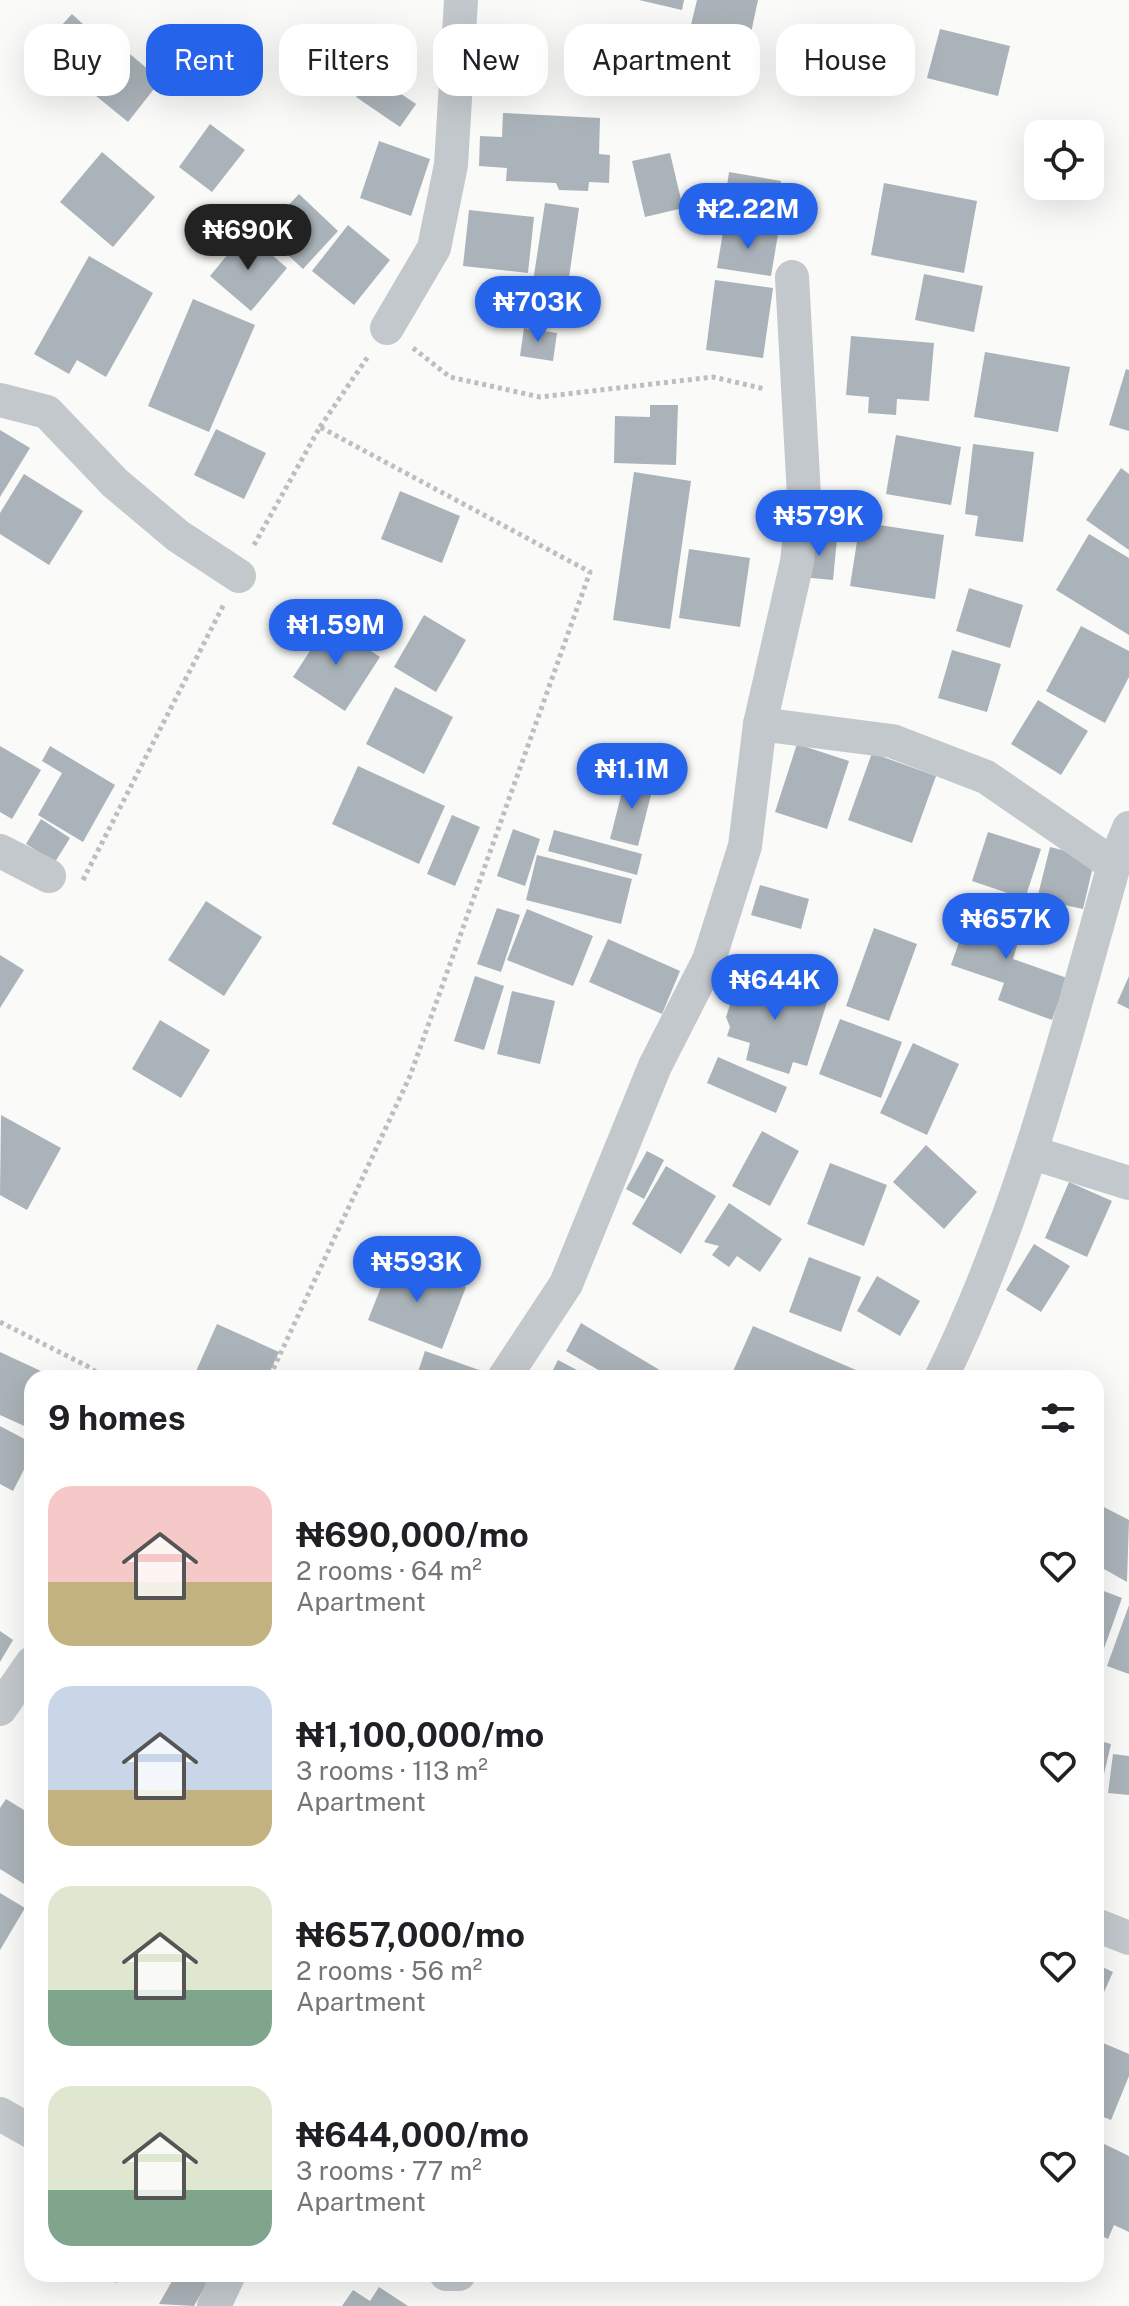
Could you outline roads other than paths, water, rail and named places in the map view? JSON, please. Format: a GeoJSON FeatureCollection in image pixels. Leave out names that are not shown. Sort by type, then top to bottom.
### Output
{"type":"FeatureCollection","features":[{"type":"Feature","properties":{"kind":"street"},"geometry":{"type":"LineString","coordinates":[[387,328],[434,248],[451,165],[461,0]]}},
{"type":"Feature","properties":{"kind":"street"},"geometry":{"type":"LineString","coordinates":[[509,1370],[566,1284],[655,1066],[709,960],[745,846],[760,724],[797,562],[804,496],[792,277]]}},
{"type":"Feature","properties":{"kind":"street"},"geometry":{"type":"LineString","coordinates":[[0,400],[47,412],[115,483],[178,536],[239,576]]}},
{"type":"Feature","properties":{"kind":"street"},"geometry":{"type":"LineString","coordinates":[[760,724],[892,741],[986,777],[1047,815],[1114,865]]}},
{"type":"Feature","properties":{"kind":"street"},"geometry":{"type":"LineString","coordinates":[[945,1370],[961,1337],[1033,1153],[1114,865],[1129,828]]}},
{"type":"Feature","properties":{"kind":"street"},"geometry":{"type":"LineString","coordinates":[[0,851],[49,876]]}},
{"type":"Feature","properties":{"kind":"street"},"geometry":{"type":"LineString","coordinates":[[1033,1153],[1129,1183]]}},
{"type":"Feature","properties":{"kind":"street"},"geometry":{"type":"LineString","coordinates":[[0,1709],[24,1674]]}},
{"type":"Feature","properties":{"kind":"street"},"geometry":{"type":"LineString","coordinates":[[1104,1928],[1129,1938]]}},
{"type":"Feature","properties":{"kind":"street"},"geometry":{"type":"LineString","coordinates":[[0,2114],[24,2128]]}},
{"type":"Feature","properties":{"kind":"street"},"geometry":{"type":"LineString","coordinates":[[214,2306],[225,2282]]}}]}
